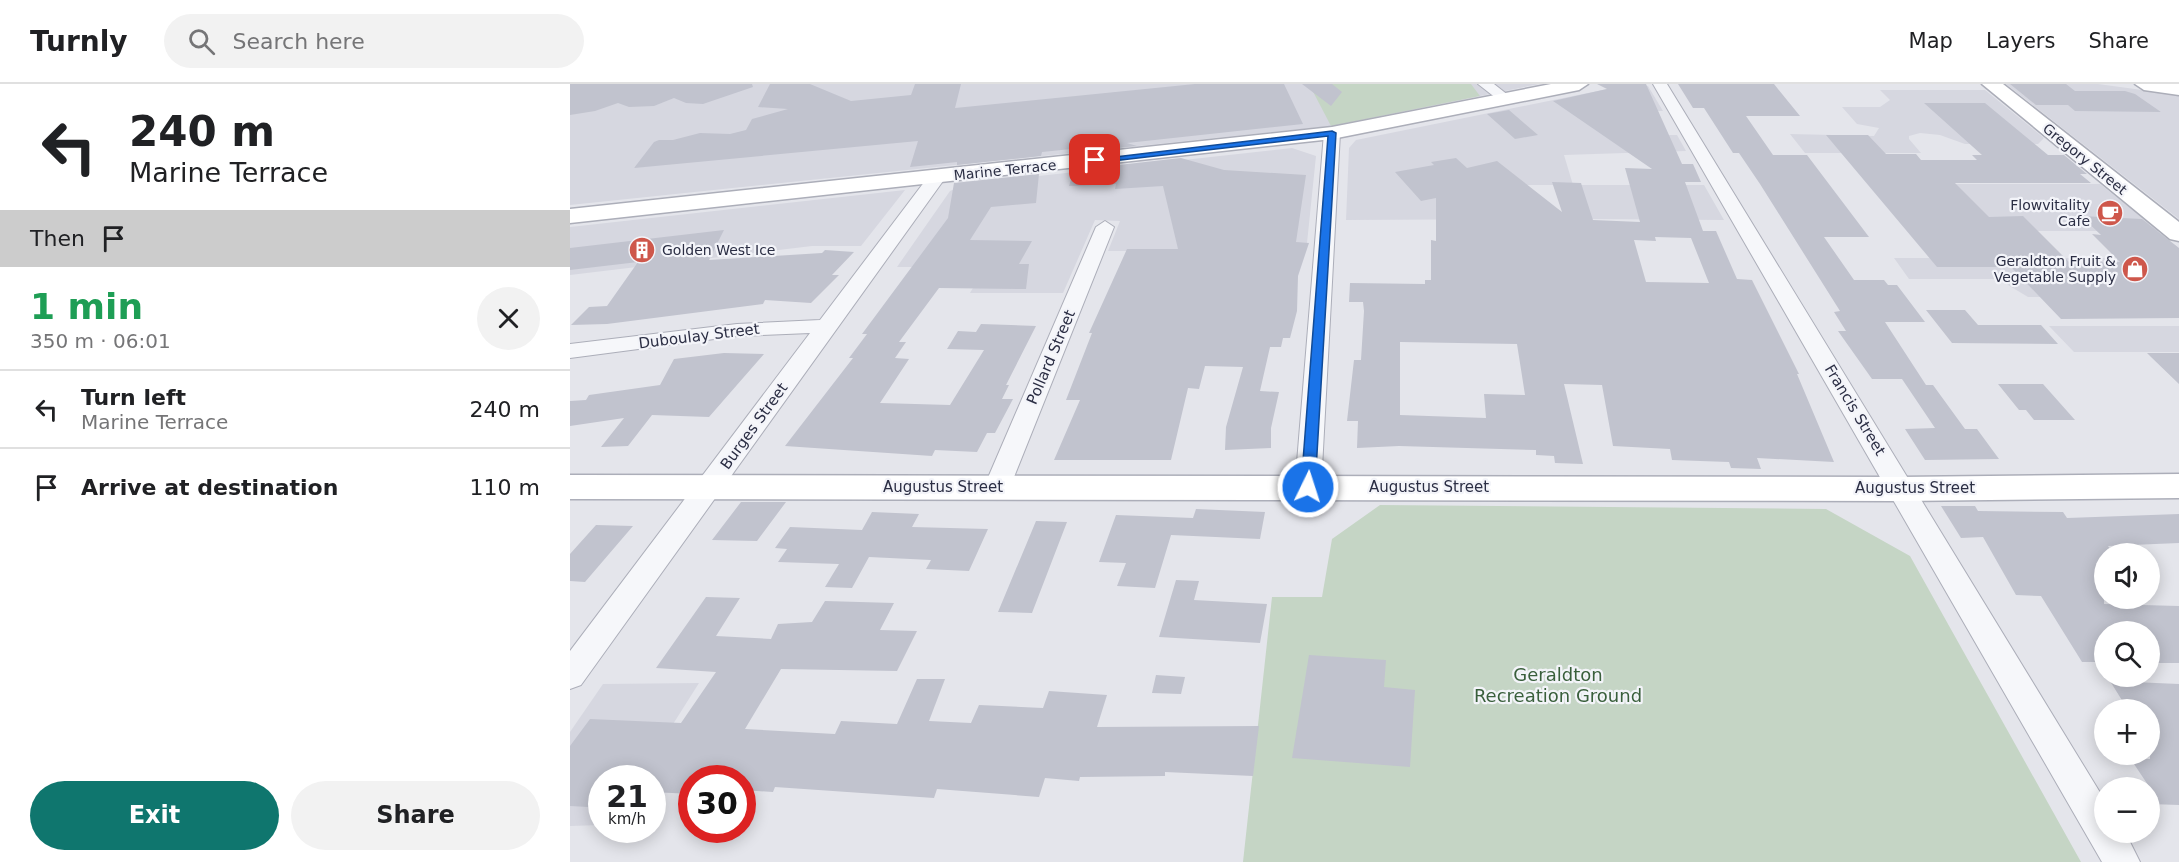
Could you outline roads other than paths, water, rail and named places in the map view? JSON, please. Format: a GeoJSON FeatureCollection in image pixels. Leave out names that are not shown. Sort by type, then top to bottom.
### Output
{"type":"FeatureCollection","features":[{"type":"Feature","properties":{"kind":"street"},"geometry":{"type":"LineString","coordinates":[[1485,84],[1506,99]]}},
{"type":"Feature","properties":{"kind":"street","name":"Marine Terrace"},"geometry":{"type":"LineString","coordinates":[[570,216],[1332,133],[1580,84]]}},
{"type":"Feature","properties":{"kind":"street","name":"Francis Street"},"geometry":{"type":"LineString","coordinates":[[1660,84],[2122,862]]}},
{"type":"Feature","properties":{"kind":"street","name":"Gregory Street"},"geometry":{"type":"LineString","coordinates":[[1991,84],[2179,234]]}},
{"type":"Feature","properties":{"kind":"street"},"geometry":{"type":"LineString","coordinates":[[2144,84],[2179,86]]}},
{"type":"Feature","properties":{"kind":"street"},"geometry":{"type":"LineString","coordinates":[[2174,84],[2179,86]]}},
{"type":"Feature","properties":{"kind":"street"},"geometry":{"type":"LineString","coordinates":[[1308,487],[1332,133]]}},
{"type":"Feature","properties":{"kind":"street","name":"Burges Street"},"geometry":{"type":"LineString","coordinates":[[570,675],[937,177]]}},
{"type":"Feature","properties":{"kind":"street","name":"Pollard Street"},"geometry":{"type":"LineString","coordinates":[[997,487],[1104,227]]}},
{"type":"Feature","properties":{"kind":"street","name":"Duboulay Street"},"geometry":{"type":"LineString","coordinates":[[570,351],[737,330],[828,326]]}},
{"type":"Feature","properties":{"kind":"street","name":"Augustus Street"},"geometry":{"type":"LineString","coordinates":[[570,487],[1901,489],[2179,486]]}},
{"type":"Feature","properties":{"kind":"place","name":"Flowvitality Cafe"},"geometry":{"type":"Point","coordinates":[2110,213]}},
{"type":"Feature","properties":{"kind":"place","name":"Golden West Ice"},"geometry":{"type":"Point","coordinates":[642,250]}},
{"type":"Feature","properties":{"kind":"place","name":"Geraldton Fruit & Vegetable Supply"},"geometry":{"type":"Point","coordinates":[2135,269]}},
{"type":"Feature","properties":{"kind":"park label","name":"Geraldton Recreation Ground"},"geometry":{"type":"Point","coordinates":[1558,684]}}]}
